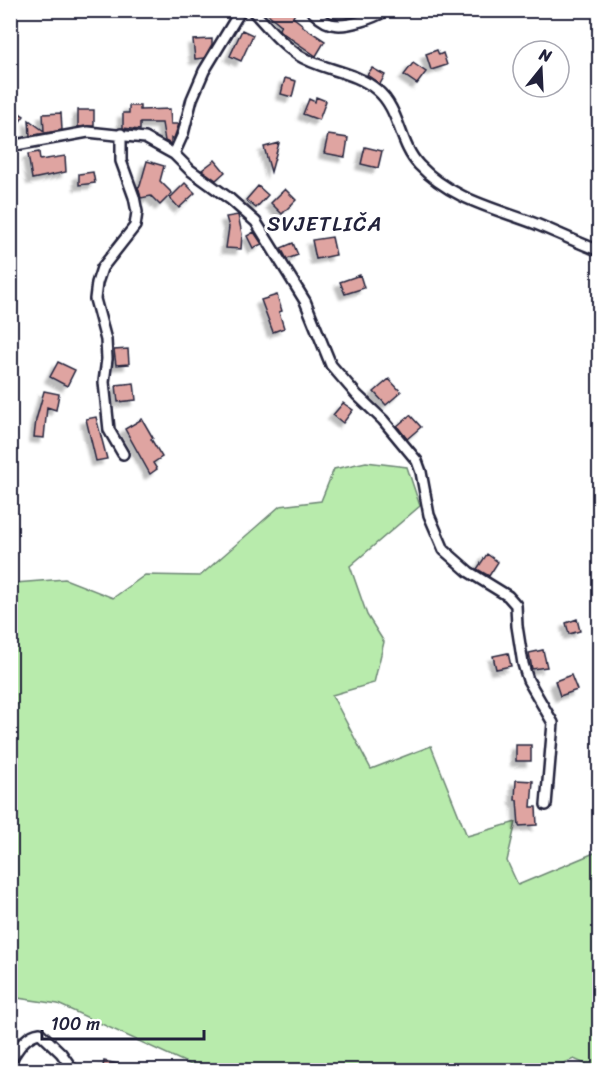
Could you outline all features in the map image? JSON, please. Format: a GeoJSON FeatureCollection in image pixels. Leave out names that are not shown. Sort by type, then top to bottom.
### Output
{"type":"FeatureCollection","features":[{"type":"Feature","properties":{"kind":"street"},"geometry":{"type":"LineString","coordinates":[[174,154],[204,71],[241,10]]}},
{"type":"Feature","properties":{"kind":"street"},"geometry":{"type":"LineString","coordinates":[[252,10],[273,34],[299,56],[365,81],[379,91],[394,112],[406,145],[418,164],[442,185],[456,194],[600,251]]}},
{"type":"Feature","properties":{"kind":"street"},"geometry":{"type":"LineString","coordinates":[[311,10],[321,20],[340,25],[387,10]]}},
{"type":"Feature","properties":{"kind":"street"},"geometry":{"type":"LineString","coordinates":[[10,146],[88,132],[145,138],[174,154],[190,170],[230,199],[256,222],[305,301],[332,365],[417,461],[429,515],[444,550],[470,572],[508,596],[516,605],[523,664],[528,680],[553,723],[546,805]]}},
{"type":"Feature","properties":{"kind":"street"},"geometry":{"type":"LineString","coordinates":[[121,134],[121,161],[135,197],[137,212],[135,226],[102,268],[95,299],[106,339],[107,359],[104,382],[109,430],[123,454]]}},
{"type":"Feature","properties":{"kind":"street"},"geometry":{"type":"LineString","coordinates":[[10,1061],[24,1041],[33,1034],[40,1033],[61,1053],[73,1071]]}},
{"type":"Feature","properties":{"kind":"green space"},"geometry":{"type":"Polygon","coordinates":[[[366,462],[407,467],[420,506],[350,566],[367,615],[384,642],[374,683],[332,695],[371,769],[431,746],[467,836],[516,822],[507,861],[518,885],[599,851],[599,1070],[574,1059],[547,1070],[202,1070],[58,1004],[11,997],[11,587],[15,583],[65,579],[113,598],[145,575],[200,576],[280,506],[321,501],[334,469],[366,462]]]}},
{"type":"Feature","properties":{"kind":"building"},"geometry":{"type":"Polygon","coordinates":[[[263,10],[297,10],[293,17],[325,41],[316,56],[280,31],[281,25],[263,10]]]}},
{"type":"Feature","properties":{"kind":"building"},"geometry":{"type":"Polygon","coordinates":[[[242,30],[253,35],[241,61],[230,56],[242,30]]]}},
{"type":"Feature","properties":{"kind":"building"},"geometry":{"type":"Polygon","coordinates":[[[212,39],[212,44],[204,58],[195,59],[193,40],[212,39]]]}},
{"type":"Feature","properties":{"kind":"building"},"geometry":{"type":"Polygon","coordinates":[[[437,50],[439,55],[443,53],[447,65],[431,70],[426,54],[437,50]]]}},
{"type":"Feature","properties":{"kind":"building"},"geometry":{"type":"Polygon","coordinates":[[[413,63],[426,72],[417,84],[404,75],[413,63]]]}},
{"type":"Feature","properties":{"kind":"building"},"geometry":{"type":"Polygon","coordinates":[[[372,68],[385,75],[380,84],[367,75],[372,68]]]}},
{"type":"Feature","properties":{"kind":"building"},"geometry":{"type":"Polygon","coordinates":[[[285,78],[296,81],[292,97],[281,94],[285,78]]]}},
{"type":"Feature","properties":{"kind":"building"},"geometry":{"type":"Polygon","coordinates":[[[316,97],[326,101],[319,120],[303,114],[309,99],[315,102],[316,97]]]}},
{"type":"Feature","properties":{"kind":"building"},"geometry":{"type":"Polygon","coordinates":[[[129,106],[140,106],[140,110],[170,109],[171,124],[179,124],[174,138],[171,138],[171,144],[165,141],[162,123],[140,123],[140,130],[123,128],[123,113],[129,113],[129,106]]]}},
{"type":"Feature","properties":{"kind":"building"},"geometry":{"type":"Polygon","coordinates":[[[10,107],[24,116],[10,135],[10,107]]]}},
{"type":"Feature","properties":{"kind":"building"},"geometry":{"type":"Polygon","coordinates":[[[78,110],[94,110],[94,126],[78,127],[78,110]]]}},
{"type":"Feature","properties":{"kind":"building"},"geometry":{"type":"Polygon","coordinates":[[[61,113],[62,130],[30,136],[29,120],[44,131],[43,114],[61,113]]]}},
{"type":"Feature","properties":{"kind":"building"},"geometry":{"type":"Polygon","coordinates":[[[328,135],[348,138],[345,157],[324,153],[328,135]]]}},
{"type":"Feature","properties":{"kind":"building"},"geometry":{"type":"Polygon","coordinates":[[[279,143],[271,172],[264,147],[279,143]]]}},
{"type":"Feature","properties":{"kind":"building"},"geometry":{"type":"Polygon","coordinates":[[[365,147],[382,151],[378,168],[361,164],[365,147]]]}},
{"type":"Feature","properties":{"kind":"building"},"geometry":{"type":"Polygon","coordinates":[[[39,152],[40,160],[65,156],[66,172],[32,179],[28,154],[39,152]]]}},
{"type":"Feature","properties":{"kind":"building"},"geometry":{"type":"Polygon","coordinates":[[[215,160],[225,172],[216,180],[202,170],[215,160]]]}},
{"type":"Feature","properties":{"kind":"building"},"geometry":{"type":"Polygon","coordinates":[[[147,161],[164,166],[160,181],[172,193],[160,205],[151,196],[141,198],[138,187],[147,161]]]}},
{"type":"Feature","properties":{"kind":"building"},"geometry":{"type":"Polygon","coordinates":[[[93,172],[95,183],[79,185],[79,174],[93,172]]]}},
{"type":"Feature","properties":{"kind":"building"},"geometry":{"type":"Polygon","coordinates":[[[185,183],[195,193],[179,208],[170,198],[185,183]]]}},
{"type":"Feature","properties":{"kind":"building"},"geometry":{"type":"Polygon","coordinates":[[[258,186],[268,195],[256,208],[246,200],[258,186]]]}},
{"type":"Feature","properties":{"kind":"building"},"geometry":{"type":"Polygon","coordinates":[[[285,189],[296,200],[282,214],[271,203],[285,189]]]}},
{"type":"Feature","properties":{"kind":"building"},"geometry":{"type":"Polygon","coordinates":[[[238,215],[242,234],[241,249],[226,248],[229,227],[226,217],[238,215]]]}},
{"type":"Feature","properties":{"kind":"building"},"geometry":{"type":"Polygon","coordinates":[[[254,232],[262,244],[253,248],[247,236],[254,232]]]}},
{"type":"Feature","properties":{"kind":"building"},"geometry":{"type":"Polygon","coordinates":[[[332,237],[336,255],[316,259],[312,240],[332,237]]]}},
{"type":"Feature","properties":{"kind":"building"},"geometry":{"type":"Polygon","coordinates":[[[293,243],[298,255],[287,259],[281,248],[293,243]]]}},
{"type":"Feature","properties":{"kind":"building"},"geometry":{"type":"Polygon","coordinates":[[[360,275],[364,288],[345,294],[340,282],[360,275]]]}},
{"type":"Feature","properties":{"kind":"building"},"geometry":{"type":"Polygon","coordinates":[[[277,295],[284,328],[273,332],[261,300],[277,295]]]}},
{"type":"Feature","properties":{"kind":"building"},"geometry":{"type":"Polygon","coordinates":[[[128,349],[129,364],[116,365],[114,350],[128,349]]]}},
{"type":"Feature","properties":{"kind":"building"},"geometry":{"type":"Polygon","coordinates":[[[58,362],[75,370],[67,386],[50,377],[58,362]]]}},
{"type":"Feature","properties":{"kind":"building"},"geometry":{"type":"Polygon","coordinates":[[[389,379],[401,392],[386,405],[374,392],[389,379]]]}},
{"type":"Feature","properties":{"kind":"building"},"geometry":{"type":"Polygon","coordinates":[[[134,383],[136,400],[118,402],[116,385],[134,383]]]}},
{"type":"Feature","properties":{"kind":"building"},"geometry":{"type":"Polygon","coordinates":[[[44,391],[59,394],[56,410],[47,407],[44,438],[34,437],[36,420],[44,391]]]}},
{"type":"Feature","properties":{"kind":"building"},"geometry":{"type":"Polygon","coordinates":[[[343,403],[353,410],[343,423],[333,415],[343,403]]]}},
{"type":"Feature","properties":{"kind":"building"},"geometry":{"type":"Polygon","coordinates":[[[410,415],[421,427],[407,439],[397,426],[410,415]]]}},
{"type":"Feature","properties":{"kind":"building"},"geometry":{"type":"Polygon","coordinates":[[[96,417],[107,459],[96,461],[86,419],[96,417]]]}},
{"type":"Feature","properties":{"kind":"building"},"geometry":{"type":"Polygon","coordinates":[[[142,419],[162,457],[153,463],[157,469],[150,474],[125,429],[142,419]]]}},
{"type":"Feature","properties":{"kind":"building"},"geometry":{"type":"Polygon","coordinates":[[[487,554],[498,562],[489,576],[477,569],[487,554]]]}},
{"type":"Feature","properties":{"kind":"building"},"geometry":{"type":"Polygon","coordinates":[[[577,619],[580,631],[569,634],[566,623],[577,619]]]}},
{"type":"Feature","properties":{"kind":"building"},"geometry":{"type":"Polygon","coordinates":[[[543,650],[547,667],[532,669],[529,653],[543,650]]]}},
{"type":"Feature","properties":{"kind":"building"},"geometry":{"type":"Polygon","coordinates":[[[508,653],[511,666],[496,669],[493,656],[508,653]]]}},
{"type":"Feature","properties":{"kind":"building"},"geometry":{"type":"Polygon","coordinates":[[[571,675],[577,690],[560,696],[555,681],[571,675]]]}},
{"type":"Feature","properties":{"kind":"building"},"geometry":{"type":"Polygon","coordinates":[[[516,745],[531,745],[531,761],[516,761],[516,745]]]}},
{"type":"Feature","properties":{"kind":"building"},"geometry":{"type":"Polygon","coordinates":[[[516,780],[533,781],[531,807],[536,807],[537,825],[519,826],[517,800],[515,800],[516,780]]]}},
{"type":"Feature","properties":{"kind":"building"},"geometry":{"type":"Polygon","coordinates":[[[104,1061],[132,1067],[131,1071],[102,1071],[104,1061]]]}},
{"type":"Feature","properties":{"kind":"district","name":"SVJETLIČA"},"geometry":{"type":"Point","coordinates":[325,224]}}]}
